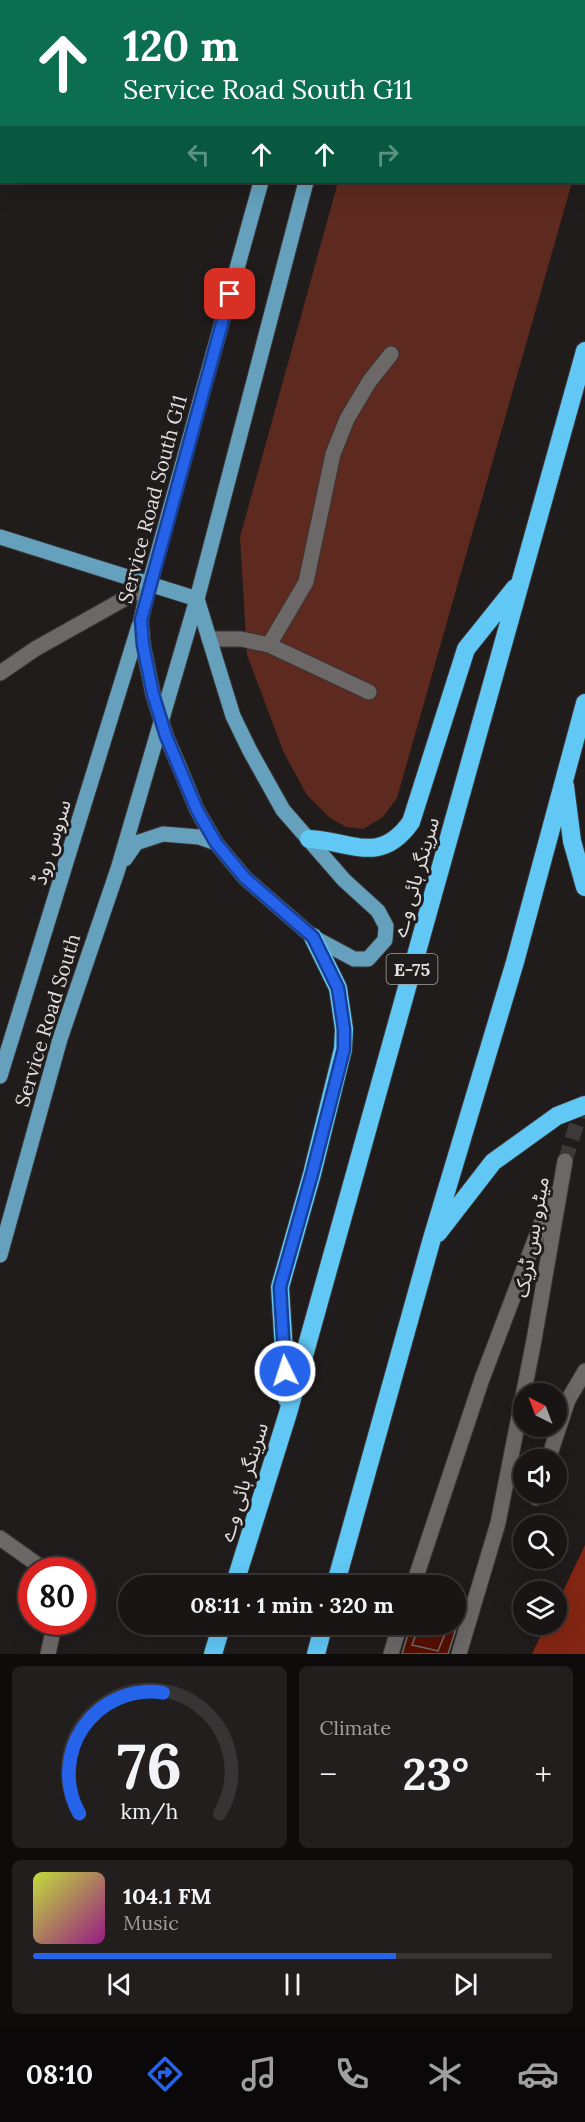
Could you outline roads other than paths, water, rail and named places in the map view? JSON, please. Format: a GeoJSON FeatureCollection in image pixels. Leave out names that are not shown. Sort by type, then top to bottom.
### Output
{"type":"FeatureCollection","features":[{"type":"Feature","properties":{"kind":"highway","name":"سرینگر ہائی وے"},"geometry":{"type":"LineString","coordinates":[[237,1575],[288,1413],[585,351]]}},
{"type":"Feature","properties":{"kind":"highway"},"geometry":{"type":"LineString","coordinates":[[309,840],[329,840],[360,849],[374,849],[390,843],[403,834],[411,822],[466,649],[521,580]]}},
{"type":"Feature","properties":{"kind":"highway"},"geometry":{"type":"LineString","coordinates":[[338,1575],[431,1242],[515,962],[585,703]]}},
{"type":"Feature","properties":{"kind":"highway"},"geometry":{"type":"LineString","coordinates":[[564,778],[572,841],[585,887]]}},
{"type":"Feature","properties":{"kind":"highway"},"geometry":{"type":"LineString","coordinates":[[288,1413],[280,1287],[344,1049],[344,1029],[338,988],[313,937]]}},
{"type":"Feature","properties":{"kind":"highway"},"geometry":{"type":"LineString","coordinates":[[431,1242],[493,1162],[557,1116],[585,1105]]}},
{"type":"Feature","properties":{"kind":"highway"},"geometry":{"type":"LineString","coordinates":[[213,1654],[219,1635]]}},
{"type":"Feature","properties":{"kind":"highway"},"geometry":{"type":"LineString","coordinates":[[316,1654],[321,1635]]}},
{"type":"Feature","properties":{"kind":"main road","name":"Service Road South G11"},"geometry":{"type":"LineString","coordinates":[[261,183],[141,620],[150,679],[162,721],[197,810],[216,843],[245,878],[313,937],[354,959],[368,959],[385,940],[386,926],[378,911],[309,840]]}},
{"type":"Feature","properties":{"kind":"main road"},"geometry":{"type":"LineString","coordinates":[[118,869],[197,599],[306,183]]}},
{"type":"Feature","properties":{"kind":"main road"},"geometry":{"type":"LineString","coordinates":[[0,537],[197,599]]}},
{"type":"Feature","properties":{"kind":"main road"},"geometry":{"type":"LineString","coordinates":[[197,599],[233,716],[283,810],[309,840]]}},
{"type":"Feature","properties":{"kind":"main road","name":"سروس روڈ"},"geometry":{"type":"LineString","coordinates":[[0,1076],[141,620]]}},
{"type":"Feature","properties":{"kind":"main road"},"geometry":{"type":"LineString","coordinates":[[118,869],[136,843],[163,834],[199,837],[216,843]]}},
{"type":"Feature","properties":{"kind":"main road","name":"Service Road South"},"geometry":{"type":"LineString","coordinates":[[0,1255],[60,1039],[118,869]]}},
{"type":"Feature","properties":{"kind":"street"},"geometry":{"type":"LineString","coordinates":[[269,645],[306,582],[333,454],[346,419],[369,382],[391,354]]}},
{"type":"Feature","properties":{"kind":"street"},"geometry":{"type":"LineString","coordinates":[[0,673],[35,649],[149,585]]}},
{"type":"Feature","properties":{"kind":"street"},"geometry":{"type":"LineString","coordinates":[[208,639],[241,639],[269,645],[369,692]]}},
{"type":"Feature","properties":{"kind":"street","name":"میٹرو بس ٹریک"},"geometry":{"type":"LineString","coordinates":[[417,1575],[482,1378],[565,1161],[534,1340],[498,1524],[466,1631]]}},
{"type":"Feature","properties":{"kind":"street"},"geometry":{"type":"LineString","coordinates":[[552,1449],[568,1400],[585,1371]]}},
{"type":"Feature","properties":{"kind":"street"},"geometry":{"type":"LineString","coordinates":[[0,1538],[27,1557]]}},
{"type":"Feature","properties":{"kind":"street"},"geometry":{"type":"LineString","coordinates":[[48,1654],[52,1635]]}},
{"type":"Feature","properties":{"kind":"street"},"geometry":{"type":"LineString","coordinates":[[391,1654],[397,1635]]}},
{"type":"Feature","properties":{"kind":"street","name":"میٹرو بس ٹریک"},"geometry":{"type":"LineString","coordinates":[[459,1654],[465,1635]]}},
{"type":"Feature","properties":{"kind":"tunnel"},"geometry":{"type":"LineString","coordinates":[[565,1161],[585,1098]]}}]}
